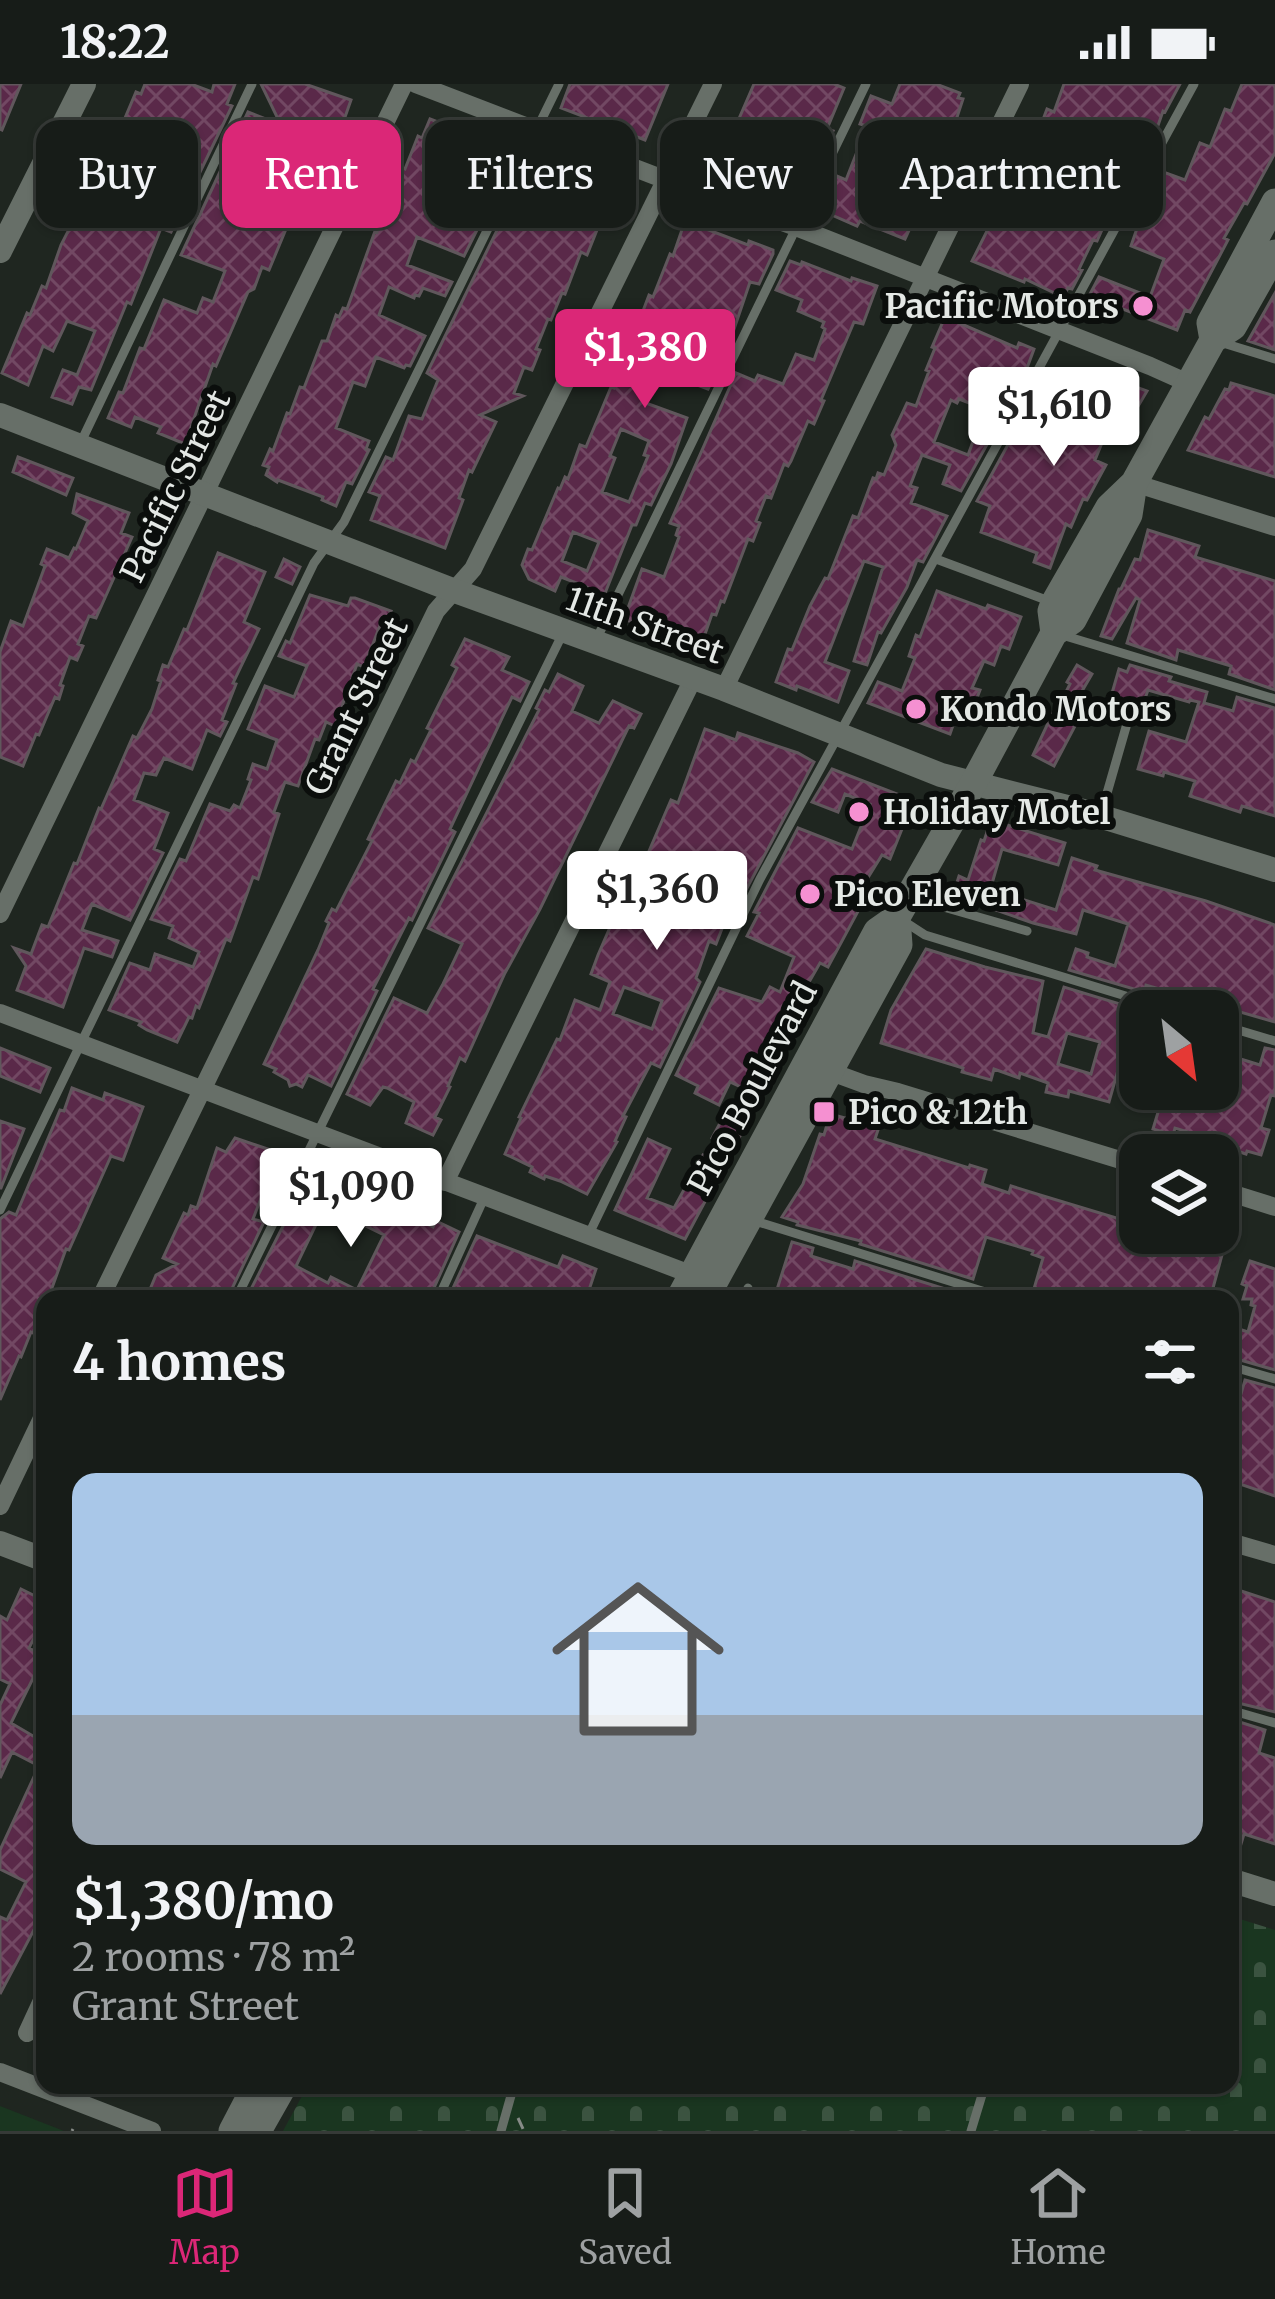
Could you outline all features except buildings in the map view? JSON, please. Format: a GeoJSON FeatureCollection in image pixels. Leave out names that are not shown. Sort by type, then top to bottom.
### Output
{"type":"FeatureCollection","features":[{"type":"Feature","properties":{"kind":"main road","name":"Pico Boulevard"},"geometry":{"type":"LineString","coordinates":[[1213,340],[1210,323],[1275,202]]}},
{"type":"Feature","properties":{"kind":"main road","name":"Pico Boulevard"},"geometry":{"type":"LineString","coordinates":[[1054,633],[1054,603],[1109,507],[1134,483],[1213,340],[1233,327],[1275,253]]}},
{"type":"Feature","properties":{"kind":"main road","name":"Pico Boulevard"},"geometry":{"type":"LineString","coordinates":[[698,1289],[817,1067],[899,945],[904,905],[1054,633],[1073,620],[1129,515],[1134,483]]}},
{"type":"Feature","properties":{"kind":"main road","name":"Pico Boulevard"},"geometry":{"type":"LineString","coordinates":[[698,1289],[749,1218],[817,1067]]}},
{"type":"Feature","properties":{"kind":"main road"},"geometry":{"type":"LineString","coordinates":[[232,2131],[251,2094]]}},
{"type":"Feature","properties":{"kind":"main road"},"geometry":{"type":"LineString","coordinates":[[258,2131],[279,2094]]}},
{"type":"Feature","properties":{"kind":"street"},"geometry":{"type":"LineString","coordinates":[[0,251],[84,84]]}},
{"type":"Feature","properties":{"kind":"street","name":"Pacific Street"},"geometry":{"type":"LineString","coordinates":[[0,914],[404,84]]}},
{"type":"Feature","properties":{"kind":"street"},"geometry":{"type":"LineString","coordinates":[[416,84],[508,120]]}},
{"type":"Feature","properties":{"kind":"street","name":"Grant Street"},"geometry":{"type":"LineString","coordinates":[[695,120],[713,84]]}},
{"type":"Feature","properties":{"kind":"street"},"geometry":{"type":"LineString","coordinates":[[724,688],[1020,84]]}},
{"type":"Feature","properties":{"kind":"street","name":"Grant Street"},"geometry":{"type":"LineString","coordinates":[[104,1290],[436,610],[473,569],[660,192]]}},
{"type":"Feature","properties":{"kind":"street"},"geometry":{"type":"LineString","coordinates":[[801,228],[1188,383]]}},
{"type":"Feature","properties":{"kind":"street","name":"11th Street"},"geometry":{"type":"LineString","coordinates":[[0,415],[724,688],[941,775],[1275,870]]}},
{"type":"Feature","properties":{"kind":"street"},"geometry":{"type":"LineString","coordinates":[[1134,483],[1275,527]]}},
{"type":"Feature","properties":{"kind":"street"},"geometry":{"type":"LineString","coordinates":[[446,1182],[693,679]]}},
{"type":"Feature","properties":{"kind":"street"},"geometry":{"type":"LineString","coordinates":[[0,1013],[588,1235],[698,1289]]}},
{"type":"Feature","properties":{"kind":"street"},"geometry":{"type":"LineString","coordinates":[[817,1067],[1119,1160]]}},
{"type":"Feature","properties":{"kind":"street"},"geometry":{"type":"LineString","coordinates":[[1239,1196],[1275,1207]]}},
{"type":"Feature","properties":{"kind":"street"},"geometry":{"type":"LineString","coordinates":[[0,1506],[36,1431]]}},
{"type":"Feature","properties":{"kind":"street"},"geometry":{"type":"LineString","coordinates":[[0,1543],[36,1557]]}},
{"type":"Feature","properties":{"kind":"street"},"geometry":{"type":"LineString","coordinates":[[1239,1545],[1275,1556]]}},
{"type":"Feature","properties":{"kind":"street"},"geometry":{"type":"LineString","coordinates":[[1239,1883],[1275,1894]]}},
{"type":"Feature","properties":{"kind":"street"},"geometry":{"type":"LineString","coordinates":[[26,2033],[36,2012]]}},
{"type":"Feature","properties":{"kind":"street"},"geometry":{"type":"LineString","coordinates":[[0,2072],[36,2086]]}},
{"type":"Feature","properties":{"kind":"street"},"geometry":{"type":"LineString","coordinates":[[57,2094],[152,2131]]}},
{"type":"Feature","properties":{"kind":"lane"},"geometry":{"type":"LineString","coordinates":[[79,445],[252,84]]}},
{"type":"Feature","properties":{"kind":"lane"},"geometry":{"type":"LineString","coordinates":[[541,120],[559,84]]}},
{"type":"Feature","properties":{"kind":"lane"},"geometry":{"type":"LineString","coordinates":[[834,149],[866,84]]}},
{"type":"Feature","properties":{"kind":"lane"},"geometry":{"type":"LineString","coordinates":[[588,1235],[760,879],[1194,84]]}},
{"type":"Feature","properties":{"kind":"lane"},"geometry":{"type":"LineString","coordinates":[[0,1210],[314,563],[344,522],[488,228]]}},
{"type":"Feature","properties":{"kind":"lane"},"geometry":{"type":"LineString","coordinates":[[595,643],[795,228]]}},
{"type":"Feature","properties":{"kind":"lane"},"geometry":{"type":"LineString","coordinates":[[1213,340],[1275,358]]}},
{"type":"Feature","properties":{"kind":"lane"},"geometry":{"type":"LineString","coordinates":[[936,559],[1054,603]]}},
{"type":"Feature","properties":{"kind":"lane"},"geometry":{"type":"LineString","coordinates":[[241,1290],[564,631]]}},
{"type":"Feature","properties":{"kind":"lane"},"geometry":{"type":"LineString","coordinates":[[1054,633],[1275,699]]}},
{"type":"Feature","properties":{"kind":"lane"},"geometry":{"type":"LineString","coordinates":[[1100,817],[1126,727]]}},
{"type":"Feature","properties":{"kind":"lane"},"geometry":{"type":"LineString","coordinates":[[904,905],[940,907],[1027,931]]}},
{"type":"Feature","properties":{"kind":"lane"},"geometry":{"type":"LineString","coordinates":[[904,905],[925,935],[1119,994]]}},
{"type":"Feature","properties":{"kind":"lane"},"geometry":{"type":"LineString","coordinates":[[1239,1030],[1275,1041]]}},
{"type":"Feature","properties":{"kind":"lane"},"geometry":{"type":"LineString","coordinates":[[442,1290],[485,1196]]}},
{"type":"Feature","properties":{"kind":"lane"},"geometry":{"type":"LineString","coordinates":[[749,1218],[978,1290]]}},
{"type":"Feature","properties":{"kind":"lane"},"geometry":{"type":"LineString","coordinates":[[1239,1369],[1275,1379]]}},
{"type":"Feature","properties":{"kind":"lane"},"geometry":{"type":"LineString","coordinates":[[1239,1713],[1275,1723]]}},
{"type":"Feature","properties":{"kind":"lane"},"geometry":{"type":"LineString","coordinates":[[502,2131],[512,2094]]}},
{"type":"Feature","properties":{"kind":"lane"},"geometry":{"type":"LineString","coordinates":[[971,2131],[982,2094]]}},
{"type":"Feature","properties":{"kind":"green space"},"geometry":{"type":"Polygon","coordinates":[[[1239,1919],[1275,1930],[1275,2131],[283,2131],[303,2094],[1239,2094],[1239,1919]]]}},
{"type":"Feature","properties":{"kind":"green space"},"geometry":{"type":"Polygon","coordinates":[[[0,2106],[64,2131],[0,2131],[0,2106]]]}},
{"type":"Feature","properties":{"kind":"place","name":"Pacific Motors"},"geometry":{"type":"Point","coordinates":[1143,306]}},
{"type":"Feature","properties":{"kind":"place","name":"Kondo Motors"},"geometry":{"type":"Point","coordinates":[916,709]}},
{"type":"Feature","properties":{"kind":"place","name":"Holiday Motel"},"geometry":{"type":"Point","coordinates":[859,812]}},
{"type":"Feature","properties":{"kind":"place","name":"Pico Eleven"},"geometry":{"type":"Point","coordinates":[810,894]}},
{"type":"Feature","properties":{"kind":"place","name":"Pico & 12th"},"geometry":{"type":"Point","coordinates":[824,1112]}}]}
